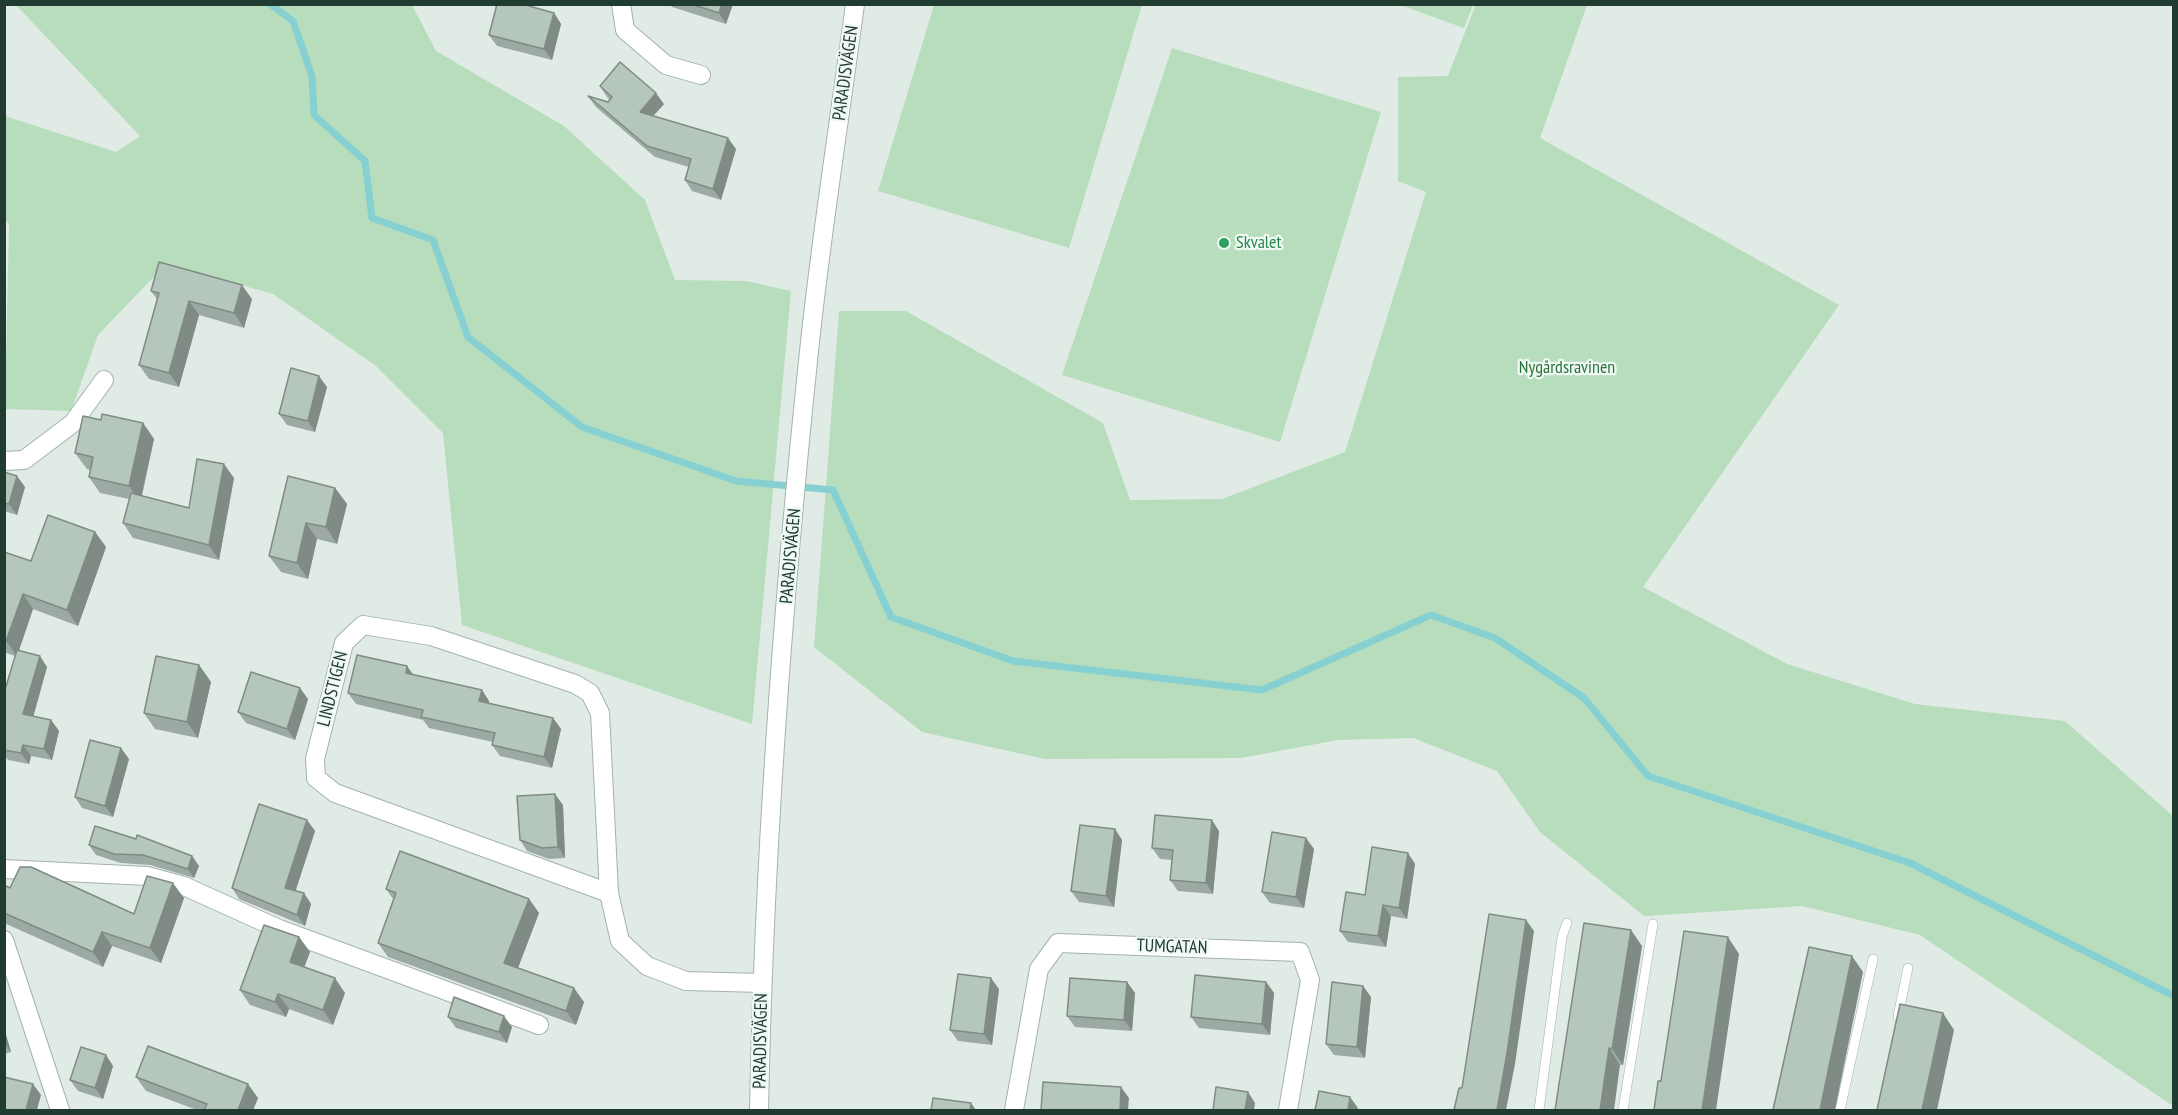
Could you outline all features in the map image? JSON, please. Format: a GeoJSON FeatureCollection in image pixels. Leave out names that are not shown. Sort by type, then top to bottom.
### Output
{"type":"FeatureCollection","features":[{"type":"Feature","properties":{"kind":"street"},"geometry":{"type":"LineString","coordinates":[[621,4],[625,30],[666,64],[701,75]]}},
{"type":"Feature","properties":{"kind":"street","name":"PARADISVÄGEN"},"geometry":{"type":"LineString","coordinates":[[759,1110],[762,983],[786,612],[810,340],[855,4]]}},
{"type":"Feature","properties":{"kind":"street"},"geometry":{"type":"LineString","coordinates":[[4,461],[24,460],[73,423],[104,381]]}},
{"type":"Feature","properties":{"kind":"street","name":"LINDSTIGEN"},"geometry":{"type":"LineString","coordinates":[[609,893],[335,793],[316,778],[315,759],[344,643],[363,625],[431,636],[574,684],[590,693],[600,713],[609,893],[620,941],[647,966],[686,981],[762,983]]}},
{"type":"Feature","properties":{"kind":"street"},"geometry":{"type":"LineString","coordinates":[[4,869],[147,876],[184,886],[279,929],[539,1025]]}},
{"type":"Feature","properties":{"kind":"street"},"geometry":{"type":"LineString","coordinates":[[4,940],[60,1110]]}},
{"type":"Feature","properties":{"kind":"street","name":"TUMGATAN"},"geometry":{"type":"LineString","coordinates":[[1014,1110],[1039,969],[1058,943],[1300,952],[1310,980],[1288,1110]]}},
{"type":"Feature","properties":{"kind":"lane"},"geometry":{"type":"LineString","coordinates":[[1539,1110],[1562,937],[1567,923]]}},
{"type":"Feature","properties":{"kind":"lane"},"geometry":{"type":"LineString","coordinates":[[1623,1110],[1653,924]]}},
{"type":"Feature","properties":{"kind":"lane"},"geometry":{"type":"LineString","coordinates":[[1840,1110],[1873,959]]}},
{"type":"Feature","properties":{"kind":"lane"},"geometry":{"type":"LineString","coordinates":[[1897,1023],[1908,968]]}},
{"type":"Feature","properties":{"kind":"green space","name":"Nygårdsravinen"},"geometry":{"type":"Polygon","coordinates":[[[1476,4],[1587,5],[1540,138],[1839,305],[1643,587],[1787,664],[1915,704],[2065,721],[2173,816],[2173,1106],[1920,935],[1802,906],[1644,916],[1540,832],[1497,771],[1413,738],[1338,740],[1241,758],[1045,759],[922,732],[814,647],[839,311],[906,311],[1103,423],[1130,500],[1222,499],[1345,452],[1426,192],[1398,181],[1398,77],[1448,76],[1476,4]]]}},
{"type":"Feature","properties":{"kind":"green space"},"geometry":{"type":"Polygon","coordinates":[[[16,5],[412,5],[436,51],[564,126],[645,200],[675,280],[746,281],[791,291],[752,724],[462,625],[443,433],[376,366],[273,294],[166,264],[98,335],[71,411],[5,409],[9,225],[4,217],[5,116],[116,152],[140,136],[16,5]]]}},
{"type":"Feature","properties":{"kind":"green space"},"geometry":{"type":"Polygon","coordinates":[[[934,5],[1142,5],[1069,248],[878,191],[934,5]]]}},
{"type":"Feature","properties":{"kind":"green space"},"geometry":{"type":"Polygon","coordinates":[[[1400,5],[1473,5],[1464,28],[1400,5]]]}},
{"type":"Feature","properties":{"kind":"green space","name":"Skvalet"},"geometry":{"type":"Polygon","coordinates":[[[1172,48],[1381,112],[1280,442],[1062,375],[1172,48]]]}},
{"type":"Feature","properties":{"kind":"building"},"geometry":{"type":"Polygon","coordinates":[[[497,4],[522,4],[554,13],[544,49],[489,35],[497,4]]]}},
{"type":"Feature","properties":{"kind":"building"},"geometry":{"type":"Polygon","coordinates":[[[691,4],[722,4],[719,13],[691,4]]]}},
{"type":"Feature","properties":{"kind":"building"},"geometry":{"type":"Polygon","coordinates":[[[620,62],[656,93],[640,112],[728,138],[713,189],[685,180],[691,159],[647,146],[588,96],[608,102],[612,97],[600,86],[620,62]]]}},
{"type":"Feature","properties":{"kind":"building"},"geometry":{"type":"Polygon","coordinates":[[[159,262],[242,285],[234,313],[189,301],[169,373],[139,365],[159,293],[151,291],[159,262]]]}},
{"type":"Feature","properties":{"kind":"building"},"geometry":{"type":"Polygon","coordinates":[[[291,368],[319,376],[308,421],[279,414],[291,368]]]}},
{"type":"Feature","properties":{"kind":"building"},"geometry":{"type":"Polygon","coordinates":[[[102,414],[143,423],[129,486],[89,477],[93,457],[75,453],[83,416],[101,420],[102,414]]]}},
{"type":"Feature","properties":{"kind":"building"},"geometry":{"type":"Polygon","coordinates":[[[197,459],[224,464],[209,545],[123,523],[131,493],[189,508],[197,459]]]}},
{"type":"Feature","properties":{"kind":"building"},"geometry":{"type":"Polygon","coordinates":[[[4,472],[17,476],[9,504],[4,503],[4,472]]]}},
{"type":"Feature","properties":{"kind":"building"},"geometry":{"type":"Polygon","coordinates":[[[288,476],[335,488],[326,527],[306,523],[297,563],[269,556],[288,476]]]}},
{"type":"Feature","properties":{"kind":"building"},"geometry":{"type":"Polygon","coordinates":[[[48,515],[95,532],[67,610],[23,594],[6,641],[4,640],[4,552],[31,561],[48,515]]]}},
{"type":"Feature","properties":{"kind":"building"},"geometry":{"type":"Polygon","coordinates":[[[17,650],[40,656],[23,714],[51,720],[44,749],[23,745],[21,753],[4,750],[4,693],[17,650]]]}},
{"type":"Feature","properties":{"kind":"building"},"geometry":{"type":"Polygon","coordinates":[[[357,655],[407,666],[406,673],[482,690],[479,701],[553,718],[544,757],[492,745],[495,733],[421,717],[423,710],[348,693],[357,655]]]}},
{"type":"Feature","properties":{"kind":"building"},"geometry":{"type":"Polygon","coordinates":[[[156,656],[199,665],[187,722],[144,713],[156,656]]]}},
{"type":"Feature","properties":{"kind":"building"},"geometry":{"type":"Polygon","coordinates":[[[251,672],[300,688],[287,729],[238,712],[251,672]]]}},
{"type":"Feature","properties":{"kind":"building"},"geometry":{"type":"Polygon","coordinates":[[[90,740],[121,748],[105,806],[75,797],[90,740]]]}},
{"type":"Feature","properties":{"kind":"building"},"geometry":{"type":"Polygon","coordinates":[[[555,794],[558,847],[542,848],[520,840],[517,796],[555,794]]]}},
{"type":"Feature","properties":{"kind":"building"},"geometry":{"type":"Polygon","coordinates":[[[259,804],[307,820],[285,888],[304,893],[297,915],[232,888],[259,804]]]}},
{"type":"Feature","properties":{"kind":"building"},"geometry":{"type":"Polygon","coordinates":[[[1155,815],[1212,820],[1206,883],[1170,880],[1173,850],[1152,848],[1155,815]]]}},
{"type":"Feature","properties":{"kind":"building"},"geometry":{"type":"Polygon","coordinates":[[[1080,825],[1115,829],[1106,896],[1071,891],[1080,825]]]}},
{"type":"Feature","properties":{"kind":"building"},"geometry":{"type":"Polygon","coordinates":[[[95,826],[136,839],[137,835],[192,856],[188,869],[143,855],[114,854],[89,845],[95,826]]]}},
{"type":"Feature","properties":{"kind":"building"},"geometry":{"type":"Polygon","coordinates":[[[1272,832],[1306,838],[1296,897],[1262,892],[1272,832]]]}},
{"type":"Feature","properties":{"kind":"building"},"geometry":{"type":"Polygon","coordinates":[[[1372,847],[1408,853],[1399,908],[1383,905],[1378,936],[1340,931],[1346,892],[1365,895],[1372,847]]]}},
{"type":"Feature","properties":{"kind":"building"},"geometry":{"type":"Polygon","coordinates":[[[400,851],[529,899],[504,963],[574,988],[566,1011],[378,943],[396,893],[386,889],[400,851]]]}},
{"type":"Feature","properties":{"kind":"building"},"geometry":{"type":"Polygon","coordinates":[[[20,867],[31,867],[134,914],[147,876],[173,883],[150,948],[102,932],[93,952],[4,913],[4,885],[10,888],[20,867]]]}},
{"type":"Feature","properties":{"kind":"building"},"geometry":{"type":"Polygon","coordinates":[[[1489,914],[1526,920],[1497,1110],[1454,1110],[1459,1088],[1462,1088],[1489,914]]]}},
{"type":"Feature","properties":{"kind":"building"},"geometry":{"type":"Polygon","coordinates":[[[1584,923],[1631,930],[1600,1110],[1555,1110],[1584,923]]]}},
{"type":"Feature","properties":{"kind":"building"},"geometry":{"type":"Polygon","coordinates":[[[264,925],[299,937],[290,962],[335,978],[323,1010],[278,994],[275,1002],[240,990],[264,925]]]}},
{"type":"Feature","properties":{"kind":"building"},"geometry":{"type":"Polygon","coordinates":[[[1684,931],[1728,937],[1702,1110],[1654,1110],[1658,1081],[1661,1081],[1684,931]]]}},
{"type":"Feature","properties":{"kind":"building"},"geometry":{"type":"Polygon","coordinates":[[[1809,947],[1852,956],[1820,1110],[1773,1110],[1809,947]]]}},
{"type":"Feature","properties":{"kind":"building"},"geometry":{"type":"Polygon","coordinates":[[[958,974],[991,978],[984,1034],[950,1030],[958,974]]]}},
{"type":"Feature","properties":{"kind":"building"},"geometry":{"type":"Polygon","coordinates":[[[1195,975],[1266,982],[1262,1024],[1191,1017],[1195,975]]]}},
{"type":"Feature","properties":{"kind":"building"},"geometry":{"type":"Polygon","coordinates":[[[1070,978],[1127,982],[1124,1020],[1067,1016],[1070,978]]]}},
{"type":"Feature","properties":{"kind":"building"},"geometry":{"type":"Polygon","coordinates":[[[1332,982],[1363,986],[1357,1047],[1326,1044],[1332,982]]]}},
{"type":"Feature","properties":{"kind":"building"},"geometry":{"type":"Polygon","coordinates":[[[454,997],[504,1016],[499,1032],[448,1017],[454,997]]]}},
{"type":"Feature","properties":{"kind":"building"},"geometry":{"type":"Polygon","coordinates":[[[1900,1004],[1943,1013],[1922,1110],[1877,1110],[1900,1004]]]}},
{"type":"Feature","properties":{"kind":"building"},"geometry":{"type":"Polygon","coordinates":[[[148,1046],[248,1084],[238,1110],[204,1110],[207,1104],[136,1077],[148,1046]]]}},
{"type":"Feature","properties":{"kind":"building"},"geometry":{"type":"Polygon","coordinates":[[[81,1047],[106,1055],[95,1088],[70,1080],[81,1047]]]}},
{"type":"Feature","properties":{"kind":"building"},"geometry":{"type":"Polygon","coordinates":[[[4,1077],[33,1084],[26,1110],[4,1109],[4,1077]]]}},
{"type":"Feature","properties":{"kind":"building"},"geometry":{"type":"Polygon","coordinates":[[[1043,1082],[1121,1087],[1120,1110],[1041,1110],[1043,1082]]]}},
{"type":"Feature","properties":{"kind":"building"},"geometry":{"type":"Polygon","coordinates":[[[1216,1087],[1248,1092],[1245,1110],[1213,1110],[1216,1087]]]}},
{"type":"Feature","properties":{"kind":"building"},"geometry":{"type":"Polygon","coordinates":[[[1319,1091],[1350,1097],[1348,1110],[1315,1110],[1319,1091]]]}},
{"type":"Feature","properties":{"kind":"building"},"geometry":{"type":"Polygon","coordinates":[[[933,1098],[971,1103],[970,1110],[931,1110],[933,1098]]]}},
{"type":"Feature","properties":{"kind":"waterway"},"geometry":{"type":"LineString","coordinates":[[270,4],[293,21],[312,76],[314,115],[365,161],[372,218],[433,240],[468,337],[582,427],[736,481],[833,490],[891,617],[1013,661],[1262,690],[1431,615],[1495,638],[1584,698],[1648,776],[1910,863],[2174,996]]}},
{"type":"Feature","properties":{"kind":"place","name":"Skvalet"},"geometry":{"type":"Point","coordinates":[1224,243]}}]}
